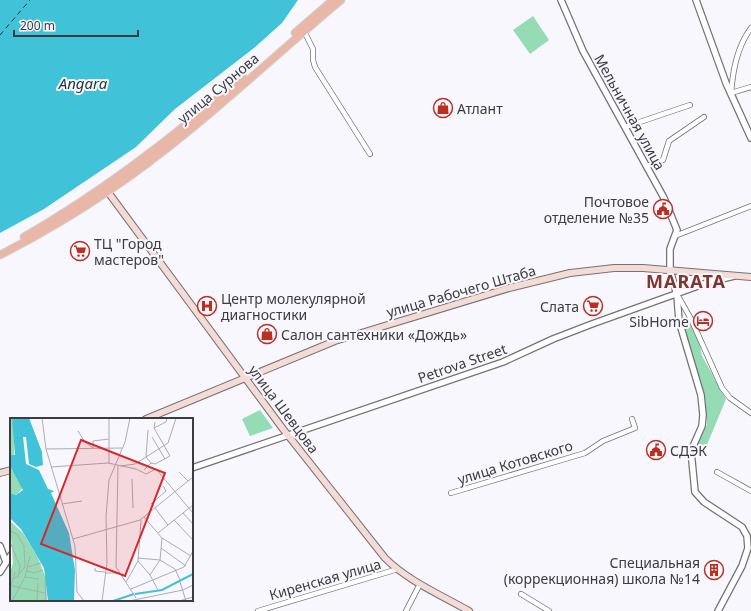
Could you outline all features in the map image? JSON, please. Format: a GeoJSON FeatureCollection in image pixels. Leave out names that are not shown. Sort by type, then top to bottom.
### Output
{"type":"FeatureCollection","features":[{"type":"Feature","properties":{"kind":"main road","name":"улица Сурнова"},"geometry":{"type":"LineString","coordinates":[[105,190],[203,112],[333,0]]}},
{"type":"Feature","properties":{"kind":"main road","name":"улица Сурнова"},"geometry":{"type":"LineString","coordinates":[[105,190],[177,139],[341,0]]}},
{"type":"Feature","properties":{"kind":"main road"},"geometry":{"type":"LineString","coordinates":[[0,250],[105,190]]}},
{"type":"Feature","properties":{"kind":"main road"},"geometry":{"type":"LineString","coordinates":[[0,255],[55,225],[105,190]]}},
{"type":"Feature","properties":{"kind":"main road","name":"улица Шевцова"},"geometry":{"type":"LineString","coordinates":[[105,190],[288,435],[385,558],[420,584],[469,611]]}},
{"type":"Feature","properties":{"kind":"main road","name":"улица Рабочего Штаба"},"geometry":{"type":"LineString","coordinates":[[148,418],[335,342],[509,288],[570,273],[614,268],[670,270],[751,277]]}},
{"type":"Feature","properties":{"kind":"main road"},"geometry":{"type":"LineString","coordinates":[[0,473],[10,470]]}},
{"type":"Feature","properties":{"kind":"street","name":"Мельничная улица"},"geometry":{"type":"LineString","coordinates":[[561,0],[582,51],[664,198],[675,222],[677,230],[676,236]]}},
{"type":"Feature","properties":{"kind":"street"},"geometry":{"type":"LineString","coordinates":[[696,0],[731,93],[751,138]]}},
{"type":"Feature","properties":{"kind":"street"},"geometry":{"type":"LineString","coordinates":[[731,93],[733,68],[751,28]]}},
{"type":"Feature","properties":{"kind":"street"},"geometry":{"type":"LineString","coordinates":[[304,31],[313,49],[313,60],[315,67],[370,154]]}},
{"type":"Feature","properties":{"kind":"street"},"geometry":{"type":"LineString","coordinates":[[731,93],[751,87]]}},
{"type":"Feature","properties":{"kind":"street"},"geometry":{"type":"LineString","coordinates":[[625,127],[690,105]]}},
{"type":"Feature","properties":{"kind":"street"},"geometry":{"type":"LineString","coordinates":[[647,166],[663,160],[669,141],[704,117]]}},
{"type":"Feature","properties":{"kind":"street"},"geometry":{"type":"LineString","coordinates":[[718,611],[742,566],[748,548],[748,536],[742,528],[704,502],[695,492],[691,450],[702,426],[704,415],[700,390],[679,321],[677,295],[670,270],[669,258],[672,242],[676,236],[751,206]]}},
{"type":"Feature","properties":{"kind":"street","name":"Petrova Street"},"geometry":{"type":"LineString","coordinates":[[193,468],[503,362],[553,339],[677,295],[709,282],[738,276]]}},
{"type":"Feature","properties":{"kind":"street"},"geometry":{"type":"LineString","coordinates":[[677,295],[691,319],[722,388],[730,398],[751,413]]}},
{"type":"Feature","properties":{"kind":"street","name":"улица Котовского"},"geometry":{"type":"LineString","coordinates":[[451,493],[585,452],[603,441],[635,428],[632,418]]}},
{"type":"Feature","properties":{"kind":"street"},"geometry":{"type":"LineString","coordinates":[[717,472],[751,491]]}},
{"type":"Feature","properties":{"kind":"street"},"geometry":{"type":"LineString","coordinates":[[0,546],[6,562]]}},
{"type":"Feature","properties":{"kind":"street"},"geometry":{"type":"LineString","coordinates":[[0,572],[10,556]]}},
{"type":"Feature","properties":{"kind":"street","name":"Киренская улица"},"geometry":{"type":"LineString","coordinates":[[258,611],[398,569]]}},
{"type":"Feature","properties":{"kind":"street"},"geometry":{"type":"LineString","coordinates":[[406,611],[420,584]]}},
{"type":"Feature","properties":{"kind":"street"},"geometry":{"type":"LineString","coordinates":[[521,594],[549,611]]}},
{"type":"Feature","properties":{"kind":"green space"},"geometry":{"type":"Polygon","coordinates":[[[533,16],[549,40],[530,54],[513,30],[533,16]]]}},
{"type":"Feature","properties":{"kind":"green space"},"geometry":{"type":"Polygon","coordinates":[[[688,319],[699,340],[702,356],[726,399],[702,457],[698,457],[698,442],[707,425],[705,396],[682,321],[688,319]]]}},
{"type":"Feature","properties":{"kind":"green space"},"geometry":{"type":"Polygon","coordinates":[[[260,410],[273,428],[250,436],[242,419],[260,410]]]}},
{"type":"Feature","properties":{"kind":"water","name":"Angara"},"geometry":{"type":"Polygon","coordinates":[[[0,0],[298,0],[282,23],[254,48],[175,109],[136,147],[44,209],[0,233],[0,0]]]}},
{"type":"Feature","properties":{"kind":"ferry route"},"geometry":{"type":"LineString","coordinates":[[0,35],[30,0]]}},
{"type":"Feature","properties":{"kind":"place","name":"Атлант"},"geometry":{"type":"Point","coordinates":[443,108]}},
{"type":"Feature","properties":{"kind":"place","name":"Почтовое отделение №35"},"geometry":{"type":"Point","coordinates":[663,209]}},
{"type":"Feature","properties":{"kind":"place","name":"ТЦ \"Город мастеров\""},"geometry":{"type":"Point","coordinates":[80,251]}},
{"type":"Feature","properties":{"kind":"place","name":"Центр молекулярной диагностики"},"geometry":{"type":"Point","coordinates":[207,306]}},
{"type":"Feature","properties":{"kind":"place","name":"Слата"},"geometry":{"type":"Point","coordinates":[593,306]}},
{"type":"Feature","properties":{"kind":"place","name":"SibHome"},"geometry":{"type":"Point","coordinates":[703,321]}},
{"type":"Feature","properties":{"kind":"place","name":"Салон сантехники «Дождь»"},"geometry":{"type":"Point","coordinates":[267,334]}},
{"type":"Feature","properties":{"kind":"place","name":"СДЭК"},"geometry":{"type":"Point","coordinates":[656,450]}},
{"type":"Feature","properties":{"kind":"place","name":"Специальная (коррекционная) школа №14"},"geometry":{"type":"Point","coordinates":[714,570]}},
{"type":"Feature","properties":{"kind":"district","name":"MARATA"},"geometry":{"type":"Point","coordinates":[686,281]}}]}
